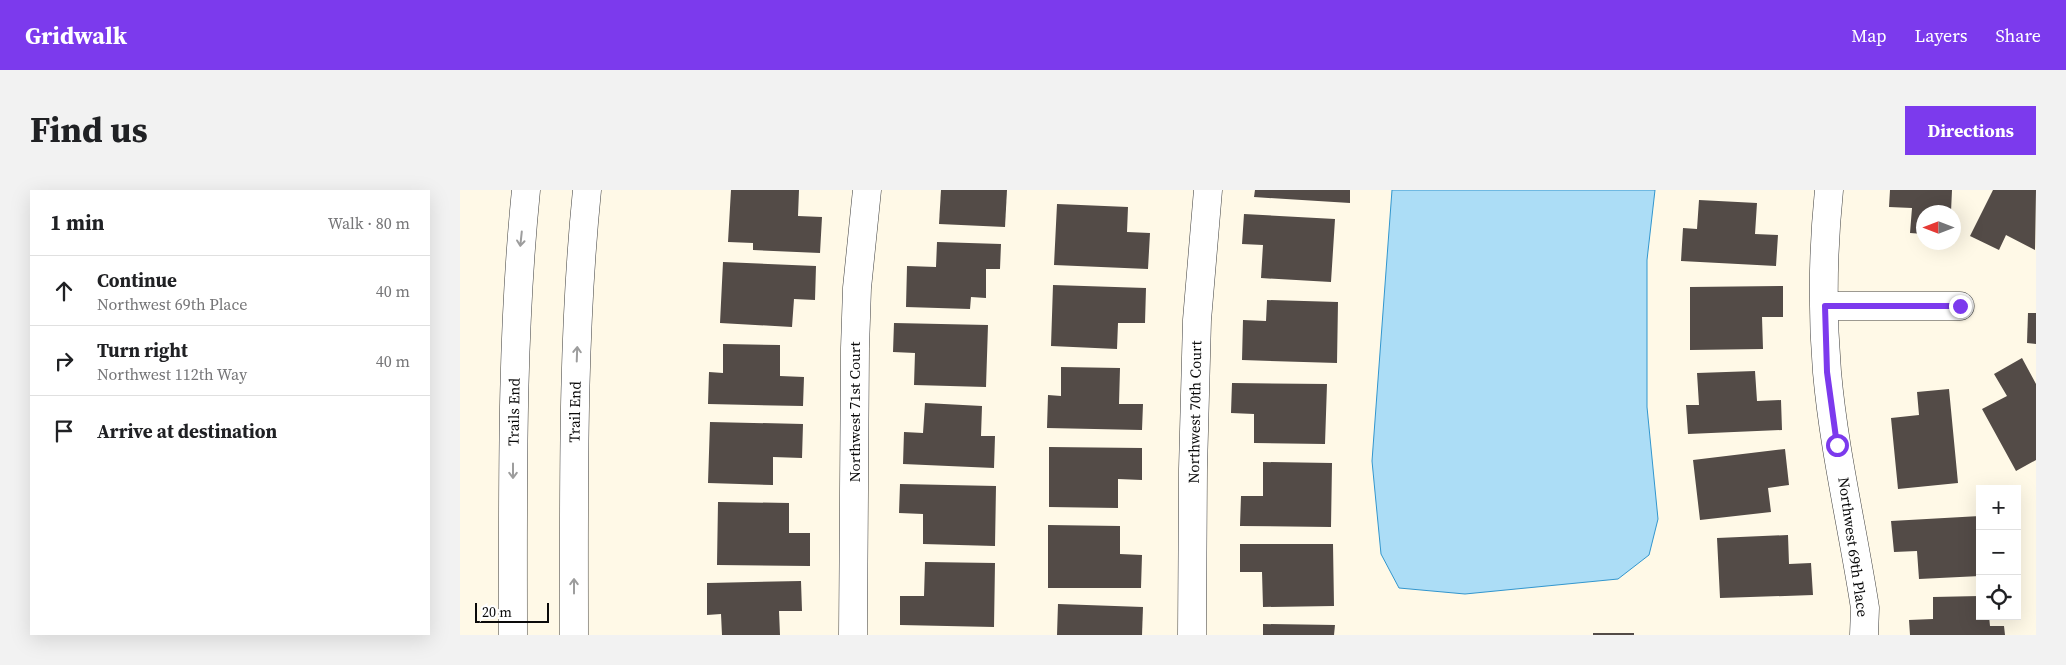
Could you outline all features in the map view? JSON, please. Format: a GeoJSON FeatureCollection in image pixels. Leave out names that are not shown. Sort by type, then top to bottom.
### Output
{"type":"FeatureCollection","features":[{"type":"Feature","properties":{"kind":"street","name":"Trails End"},"geometry":{"type":"LineString","coordinates":[[513,635],[513,423],[519,256],[526,190]]}},
{"type":"Feature","properties":{"kind":"street","name":"Trail End"},"geometry":{"type":"LineString","coordinates":[[574,635],[574,421],[580,254],[586,190]]}},
{"type":"Feature","properties":{"kind":"street","name":"Northwest 71st Court"},"geometry":{"type":"LineString","coordinates":[[853,635],[855,348],[857,288],[867,190]]}},
{"type":"Feature","properties":{"kind":"street","name":"Northwest 70th Court"},"geometry":{"type":"LineString","coordinates":[[1192,635],[1196,330],[1208,190]]}},
{"type":"Feature","properties":{"kind":"street","name":"Northwest 69th Place"},"geometry":{"type":"LineString","coordinates":[[1829,190],[1825,225],[1827,372],[1837,445],[1865,608],[1864,635]]}},
{"type":"Feature","properties":{"kind":"street"},"geometry":{"type":"LineString","coordinates":[[1825,306],[1960,306]]}},
{"type":"Feature","properties":{"kind":"water"},"geometry":{"type":"Polygon","coordinates":[[[1392,190],[1655,190],[1647,260],[1647,407],[1658,519],[1649,555],[1618,579],[1465,594],[1399,588],[1381,554],[1372,461],[1392,190]]]}},
{"type":"Feature","properties":{"kind":"building"},"geometry":{"type":"Polygon","coordinates":[[[731,190],[799,190],[798,216],[822,217],[820,253],[753,250],[753,243],[728,242],[731,190]]]}},
{"type":"Feature","properties":{"kind":"building"},"geometry":{"type":"Polygon","coordinates":[[[941,190],[1007,190],[1005,227],[939,224],[941,190]]]}},
{"type":"Feature","properties":{"kind":"building"},"geometry":{"type":"Polygon","coordinates":[[[1255,190],[1350,190],[1350,203],[1254,197],[1255,190]]]}},
{"type":"Feature","properties":{"kind":"building"},"geometry":{"type":"Polygon","coordinates":[[[1890,190],[1952,190],[1951,205],[1916,205],[1916,233],[1910,233],[1912,208],[1889,207],[1890,190]]]}},
{"type":"Feature","properties":{"kind":"building"},"geometry":{"type":"Polygon","coordinates":[[[1993,190],[2036,190],[2035,250],[2006,235],[1999,250],[1970,236],[1993,190]]]}},
{"type":"Feature","properties":{"kind":"building"},"geometry":{"type":"Polygon","coordinates":[[[1699,200],[1757,203],[1755,234],[1778,235],[1776,266],[1681,261],[1683,228],[1697,229],[1699,200]]]}},
{"type":"Feature","properties":{"kind":"building"},"geometry":{"type":"Polygon","coordinates":[[[1057,204],[1128,207],[1127,232],[1150,233],[1148,269],[1054,265],[1057,204]]]}},
{"type":"Feature","properties":{"kind":"building"},"geometry":{"type":"Polygon","coordinates":[[[1244,214],[1335,219],[1331,282],[1261,278],[1263,245],[1242,244],[1244,214]]]}},
{"type":"Feature","properties":{"kind":"building"},"geometry":{"type":"Polygon","coordinates":[[[937,242],[1001,244],[1000,269],[986,269],[986,298],[971,297],[970,309],[906,307],[907,266],[936,267],[937,242]]]}},
{"type":"Feature","properties":{"kind":"building"},"geometry":{"type":"Polygon","coordinates":[[[723,262],[816,266],[815,300],[794,299],[792,327],[720,323],[723,262]]]}},
{"type":"Feature","properties":{"kind":"building"},"geometry":{"type":"Polygon","coordinates":[[[1053,285],[1146,288],[1145,323],[1118,323],[1117,349],[1051,346],[1053,285]]]}},
{"type":"Feature","properties":{"kind":"building"},"geometry":{"type":"Polygon","coordinates":[[[1783,286],[1783,317],[1762,317],[1763,349],[1690,350],[1690,287],[1783,286]]]}},
{"type":"Feature","properties":{"kind":"building"},"geometry":{"type":"Polygon","coordinates":[[[1267,300],[1338,302],[1337,363],[1242,360],[1243,320],[1266,321],[1267,300]]]}},
{"type":"Feature","properties":{"kind":"building"},"geometry":{"type":"Polygon","coordinates":[[[2028,313],[2036,313],[2036,344],[2027,343],[2028,313]]]}},
{"type":"Feature","properties":{"kind":"building"},"geometry":{"type":"Polygon","coordinates":[[[894,323],[988,325],[986,387],[914,385],[915,353],[893,352],[894,323]]]}},
{"type":"Feature","properties":{"kind":"building"},"geometry":{"type":"Polygon","coordinates":[[[723,344],[780,345],[780,376],[804,377],[803,406],[708,404],[709,372],[723,373],[723,344]]]}},
{"type":"Feature","properties":{"kind":"building"},"geometry":{"type":"Polygon","coordinates":[[[2022,358],[2036,384],[2036,460],[2016,471],[1982,409],[2007,396],[1994,374],[2022,358]]]}},
{"type":"Feature","properties":{"kind":"building"},"geometry":{"type":"Polygon","coordinates":[[[1061,367],[1120,368],[1119,404],[1143,404],[1142,430],[1047,428],[1048,395],[1061,396],[1061,367]]]}},
{"type":"Feature","properties":{"kind":"building"},"geometry":{"type":"Polygon","coordinates":[[[1755,371],[1757,401],[1781,400],[1782,430],[1688,434],[1686,405],[1699,405],[1697,373],[1755,371]]]}},
{"type":"Feature","properties":{"kind":"building"},"geometry":{"type":"Polygon","coordinates":[[[1232,383],[1327,384],[1325,444],[1254,443],[1254,414],[1231,413],[1232,383]]]}},
{"type":"Feature","properties":{"kind":"building"},"geometry":{"type":"Polygon","coordinates":[[[1949,389],[1958,483],[1898,489],[1891,418],[1919,415],[1917,392],[1949,389]]]}},
{"type":"Feature","properties":{"kind":"building"},"geometry":{"type":"Polygon","coordinates":[[[925,403],[982,406],[981,436],[995,436],[994,468],[903,464],[904,432],[923,433],[925,403]]]}},
{"type":"Feature","properties":{"kind":"building"},"geometry":{"type":"Polygon","coordinates":[[[710,422],[803,424],[802,458],[773,457],[773,485],[708,483],[710,422]]]}},
{"type":"Feature","properties":{"kind":"building"},"geometry":{"type":"Polygon","coordinates":[[[1049,447],[1142,448],[1142,480],[1118,479],[1118,508],[1049,507],[1049,447]]]}},
{"type":"Feature","properties":{"kind":"building"},"geometry":{"type":"Polygon","coordinates":[[[1785,449],[1789,485],[1768,488],[1771,512],[1700,520],[1693,460],[1785,449]]]}},
{"type":"Feature","properties":{"kind":"building"},"geometry":{"type":"Polygon","coordinates":[[[1263,462],[1332,463],[1331,527],[1240,526],[1241,496],[1263,496],[1263,462]]]}},
{"type":"Feature","properties":{"kind":"building"},"geometry":{"type":"Polygon","coordinates":[[[900,484],[996,486],[995,546],[923,544],[923,514],[899,513],[900,484]]]}},
{"type":"Feature","properties":{"kind":"building"},"geometry":{"type":"Polygon","coordinates":[[[718,502],[789,503],[789,533],[810,533],[810,566],[717,565],[718,502]]]}},
{"type":"Feature","properties":{"kind":"building"},"geometry":{"type":"Polygon","coordinates":[[[1976,516],[1976,576],[1919,579],[1917,551],[1894,552],[1891,521],[1976,516]]]}},
{"type":"Feature","properties":{"kind":"building"},"geometry":{"type":"Polygon","coordinates":[[[1048,525],[1120,526],[1120,554],[1142,555],[1141,588],[1048,588],[1048,525]]]}},
{"type":"Feature","properties":{"kind":"building"},"geometry":{"type":"Polygon","coordinates":[[[1788,535],[1789,564],[1811,563],[1813,595],[1720,598],[1717,538],[1788,535]]]}},
{"type":"Feature","properties":{"kind":"building"},"geometry":{"type":"Polygon","coordinates":[[[1240,544],[1333,544],[1334,606],[1263,607],[1262,572],[1240,572],[1240,544]]]}},
{"type":"Feature","properties":{"kind":"building"},"geometry":{"type":"Polygon","coordinates":[[[925,562],[995,563],[994,627],[900,625],[900,596],[924,596],[925,562]]]}},
{"type":"Feature","properties":{"kind":"building"},"geometry":{"type":"Polygon","coordinates":[[[801,581],[802,611],[779,611],[780,635],[722,635],[721,614],[707,615],[707,583],[801,581]]]}},
{"type":"Feature","properties":{"kind":"building"},"geometry":{"type":"Polygon","coordinates":[[[1976,596],[1976,620],[1989,620],[1990,626],[2004,626],[2005,635],[1910,635],[1909,620],[1933,619],[1933,597],[1976,596]]]}},
{"type":"Feature","properties":{"kind":"building"},"geometry":{"type":"Polygon","coordinates":[[[1058,604],[1143,607],[1142,635],[1057,635],[1058,604]]]}},
{"type":"Feature","properties":{"kind":"building"},"geometry":{"type":"Polygon","coordinates":[[[1263,624],[1335,625],[1334,635],[1263,635],[1263,624]]]}},
{"type":"Feature","properties":{"kind":"building"},"geometry":{"type":"Polygon","coordinates":[[[1593,633],[1634,633],[1634,635],[1593,635],[1593,633]]]}},
{"type":"Feature","properties":{"kind":"route"},"geometry":{"type":"LineString","coordinates":[[1837,445],[1827,372],[1825,306],[1960,306]]}}]}
